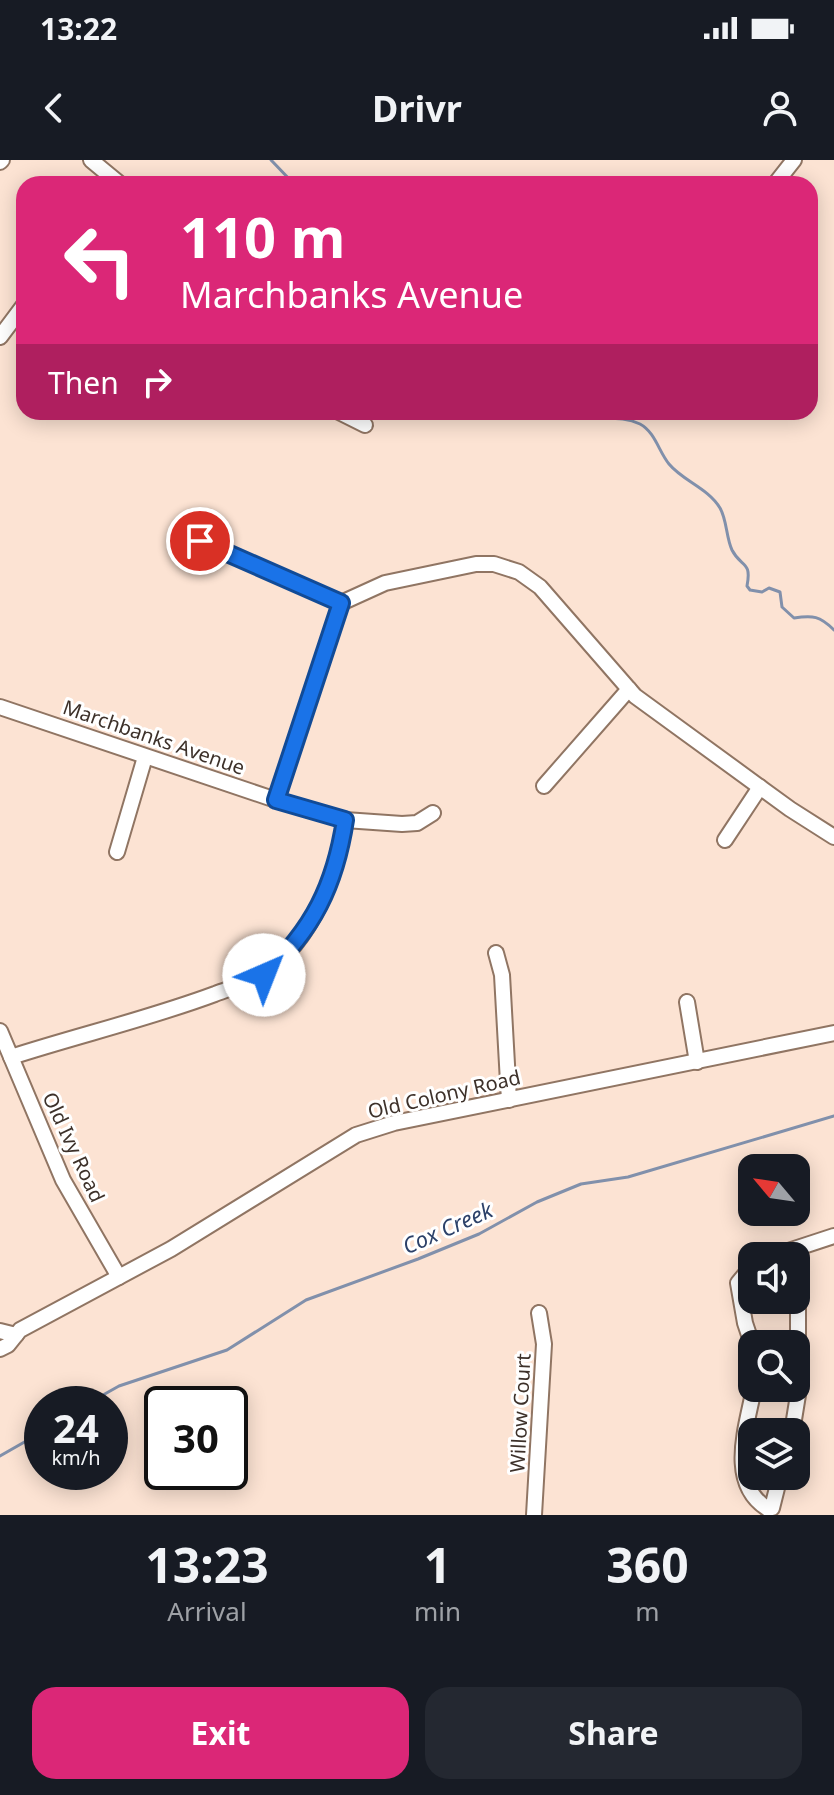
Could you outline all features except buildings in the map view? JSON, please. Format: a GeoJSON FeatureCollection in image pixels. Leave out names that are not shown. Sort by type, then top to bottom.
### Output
{"type":"FeatureCollection","features":[{"type":"Feature","properties":{"kind":"street"},"geometry":{"type":"LineString","coordinates":[[91,160],[110,176]]}},
{"type":"Feature","properties":{"kind":"street"},"geometry":{"type":"LineString","coordinates":[[781,176],[794,160]]}},
{"type":"Feature","properties":{"kind":"street"},"geometry":{"type":"LineString","coordinates":[[0,337],[16,316]]}},
{"type":"Feature","properties":{"kind":"street"},"geometry":{"type":"LineString","coordinates":[[355,420],[365,425]]}},
{"type":"Feature","properties":{"kind":"street"},"geometry":{"type":"LineString","coordinates":[[200,541],[341,603]]}},
{"type":"Feature","properties":{"kind":"street"},"geometry":{"type":"LineString","coordinates":[[276,800],[341,603],[385,583],[476,564],[507,567],[540,587],[629,689],[760,787],[834,837]]}},
{"type":"Feature","properties":{"kind":"street"},"geometry":{"type":"LineString","coordinates":[[544,786],[629,689]]}},
{"type":"Feature","properties":{"kind":"street","name":"Marchbanks Avenue"},"geometry":{"type":"LineString","coordinates":[[0,707],[276,800],[345,820],[417,823],[433,813]]}},
{"type":"Feature","properties":{"kind":"street"},"geometry":{"type":"LineString","coordinates":[[117,852],[145,757]]}},
{"type":"Feature","properties":{"kind":"street"},"geometry":{"type":"LineString","coordinates":[[725,840],[760,787]]}},
{"type":"Feature","properties":{"kind":"street"},"geometry":{"type":"LineString","coordinates":[[11,1057],[168,1011],[264,975],[311,923],[326,894],[345,820]]}},
{"type":"Feature","properties":{"kind":"street"},"geometry":{"type":"LineString","coordinates":[[496,953],[502,975],[509,1100]]}},
{"type":"Feature","properties":{"kind":"street"},"geometry":{"type":"LineString","coordinates":[[687,1002],[697,1062]]}},
{"type":"Feature","properties":{"kind":"street","name":"Old Ivy Road"},"geometry":{"type":"LineString","coordinates":[[0,1031],[63,1180],[119,1277]]}},
{"type":"Feature","properties":{"kind":"street","name":"Old Colony Road"},"geometry":{"type":"LineString","coordinates":[[0,1349],[20,1330],[171,1249],[356,1135],[394,1123],[834,1033]]}},
{"type":"Feature","properties":{"kind":"street"},"geometry":{"type":"LineString","coordinates":[[810,1244],[834,1236]]}},
{"type":"Feature","properties":{"kind":"street","name":"Willow Court"},"geometry":{"type":"LineString","coordinates":[[534,1515],[544,1344],[539,1313]]}},
{"type":"Feature","properties":{"kind":"street"},"geometry":{"type":"LineString","coordinates":[[0,1331],[16,1335]]}},
{"type":"Feature","properties":{"kind":"street"},"geometry":{"type":"LineString","coordinates":[[753,1490],[768,1509],[772,1508],[776,1490]]}},
{"type":"Feature","properties":{"kind":"waterway"},"geometry":{"type":"LineString","coordinates":[[271,160],[286,176]]}},
{"type":"Feature","properties":{"kind":"waterway"},"geometry":{"type":"LineString","coordinates":[[626,420],[645,428],[669,464],[715,501],[724,518],[732,550],[747,568],[747,586],[750,590],[762,592],[769,588],[780,592],[782,607],[794,618],[816,618],[834,630]]}},
{"type":"Feature","properties":{"kind":"waterway","name":"Cox Creek"},"geometry":{"type":"LineString","coordinates":[[119,1386],[227,1350],[306,1300],[479,1234],[537,1202],[581,1184],[628,1177],[834,1116]]}},
{"type":"Feature","properties":{"kind":"waterway","name":"Cox Creek"},"geometry":{"type":"LineString","coordinates":[[0,1456],[24,1442]]}},
{"type":"Feature","properties":{"kind":"route"},"geometry":{"type":"LineString","coordinates":[[200,541],[341,603],[276,800],[345,820],[341,845],[326,894],[311,923],[264,975]]}}]}
